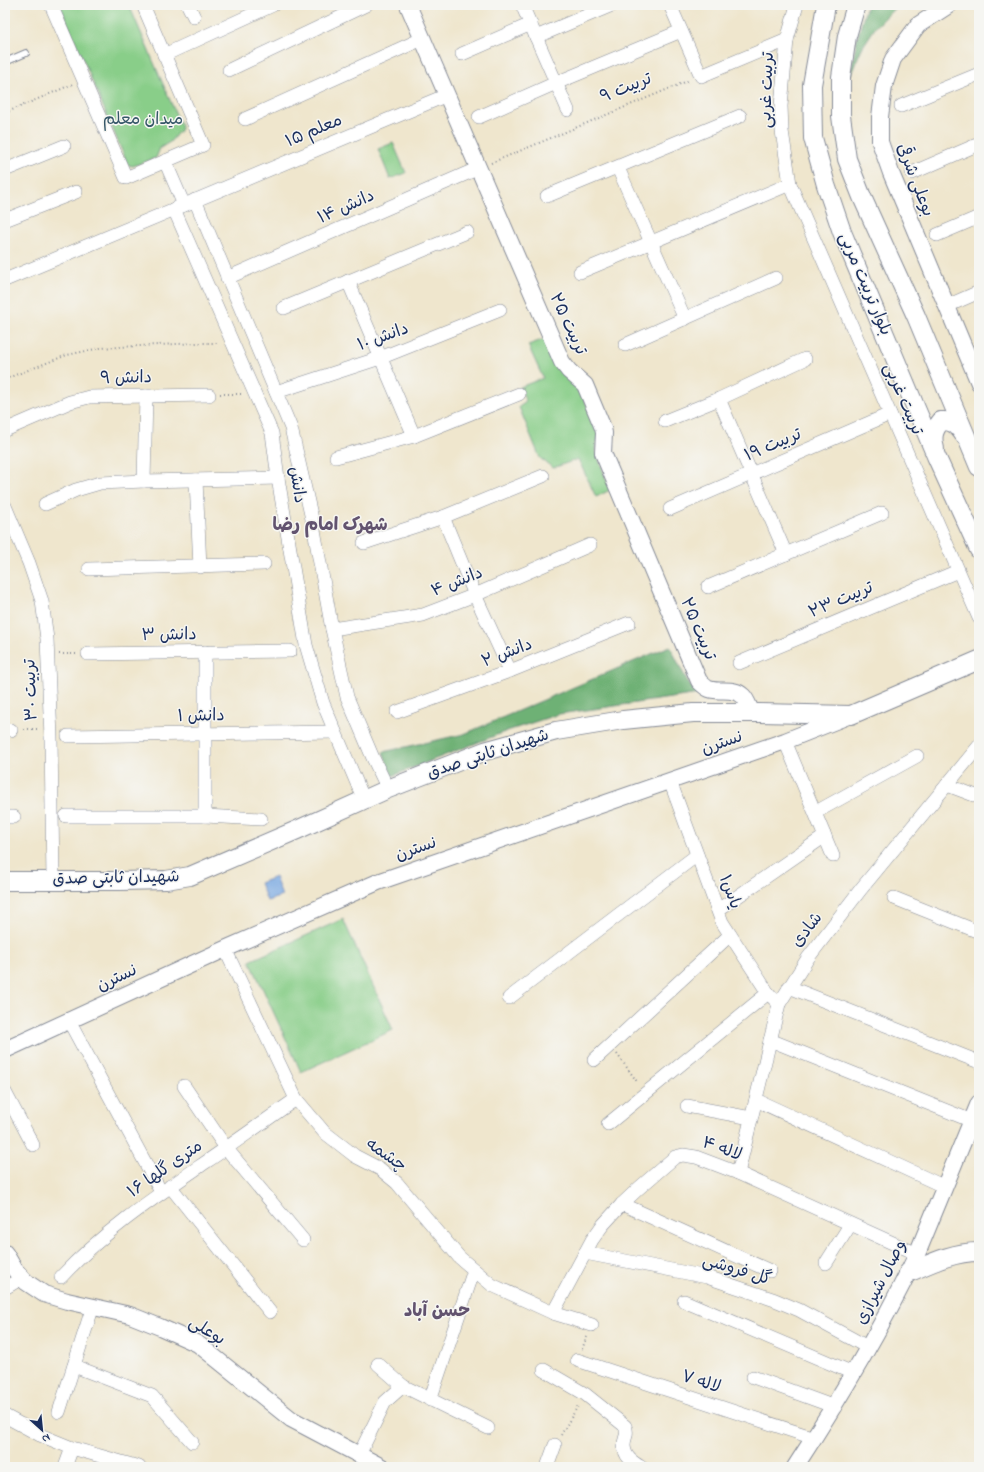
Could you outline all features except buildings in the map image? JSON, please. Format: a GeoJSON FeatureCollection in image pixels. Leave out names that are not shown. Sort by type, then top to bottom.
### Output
{"type":"FeatureCollection","features":[{"type":"Feature","properties":{"kind":"main road","name":"بلوار تربیت مربی"},"geometry":{"type":"LineString","coordinates":[[826,5],[812,85],[813,138],[826,185],[842,232],[936,456],[979,550]]}},
{"type":"Feature","properties":{"kind":"main road","name":"بلوار تربیت مربی"},"geometry":{"type":"LineString","coordinates":[[856,5],[846,36],[841,77],[841,116],[847,159],[862,197],[916,316],[979,468]]}},
{"type":"Feature","properties":{"kind":"main road"},"geometry":{"type":"LineString","coordinates":[[936,456],[933,440],[935,428],[941,421],[948,420],[954,422],[968,442]]}},
{"type":"Feature","properties":{"kind":"main road","name":"شهیدان ثابتی صدق"},"geometry":{"type":"LineString","coordinates":[[5,881],[166,880],[190,876],[388,789],[486,751],[556,731],[624,720],[693,713],[851,715],[979,660]]}},
{"type":"Feature","properties":{"kind":"main road"},"geometry":{"type":"LineString","coordinates":[[908,1273],[951,1256],[969,1252],[979,1252]]}},
{"type":"Feature","properties":{"kind":"street"},"geometry":{"type":"LineString","coordinates":[[51,5],[126,178],[203,145],[143,5]]}},
{"type":"Feature","properties":{"kind":"street"},"geometry":{"type":"LineString","coordinates":[[164,55],[272,5]]}},
{"type":"Feature","properties":{"kind":"street"},"geometry":{"type":"LineString","coordinates":[[229,70],[366,5]]}},
{"type":"Feature","properties":{"kind":"street","name":"تربیت ۲۵"},"geometry":{"type":"LineString","coordinates":[[408,5],[562,362],[569,371],[585,385],[603,428],[603,453],[699,682],[708,689],[719,691],[734,690],[740,693],[744,697],[752,713]]}},
{"type":"Feature","properties":{"kind":"street"},"geometry":{"type":"LineString","coordinates":[[522,5],[568,110]]}},
{"type":"Feature","properties":{"kind":"street"},"geometry":{"type":"LineString","coordinates":[[536,37],[612,5]]}},
{"type":"Feature","properties":{"kind":"street"},"geometry":{"type":"LineString","coordinates":[[670,5],[701,76],[787,40]]}},
{"type":"Feature","properties":{"kind":"street","name":"تربیت غربی"},"geometry":{"type":"LineString","coordinates":[[797,5],[787,40],[781,106],[782,131],[790,184],[979,618]]}},
{"type":"Feature","properties":{"kind":"street","name":"بوعلی شرقی"},"geometry":{"type":"LineString","coordinates":[[950,5],[918,25],[893,59],[884,86],[880,117],[880,142],[890,173],[979,383]]}},
{"type":"Feature","properties":{"kind":"street"},"geometry":{"type":"LineString","coordinates":[[462,54],[531,24]]}},
{"type":"Feature","properties":{"kind":"street"},"geometry":{"type":"LineString","coordinates":[[479,117],[681,31]]}},
{"type":"Feature","properties":{"kind":"street"},"geometry":{"type":"LineString","coordinates":[[245,119],[422,39]]}},
{"type":"Feature","properties":{"kind":"street"},"geometry":{"type":"LineString","coordinates":[[901,106],[979,74]]}},
{"type":"Feature","properties":{"kind":"street","name":"معلم ۱۵"},"geometry":{"type":"LineString","coordinates":[[5,280],[447,95]]}},
{"type":"Feature","properties":{"kind":"street"},"geometry":{"type":"LineString","coordinates":[[547,196],[618,168],[740,116]]}},
{"type":"Feature","properties":{"kind":"street"},"geometry":{"type":"LineString","coordinates":[[912,173],[979,144]]}},
{"type":"Feature","properties":{"kind":"street"},"geometry":{"type":"LineString","coordinates":[[5,170],[64,146]]}},
{"type":"Feature","properties":{"kind":"street"},"geometry":{"type":"LineString","coordinates":[[165,161],[184,205]]}},
{"type":"Feature","properties":{"kind":"street","name":"دانش ۱۴"},"geometry":{"type":"LineString","coordinates":[[227,278],[479,168]]}},
{"type":"Feature","properties":{"kind":"street"},"geometry":{"type":"LineString","coordinates":[[618,168],[684,319]]}},
{"type":"Feature","properties":{"kind":"street"},"geometry":{"type":"LineString","coordinates":[[580,272],[790,184]]}},
{"type":"Feature","properties":{"kind":"street"},"geometry":{"type":"LineString","coordinates":[[5,220],[76,192]]}},
{"type":"Feature","properties":{"kind":"street","name":"دانش"},"geometry":{"type":"LineString","coordinates":[[184,205],[227,278],[291,428],[312,519],[332,629],[347,697],[388,789]]}},
{"type":"Feature","properties":{"kind":"street","name":"دانش"},"geometry":{"type":"LineString","coordinates":[[184,205],[233,343],[272,433],[278,478],[306,645],[323,703],[364,800]]}},
{"type":"Feature","properties":{"kind":"street"},"geometry":{"type":"LineString","coordinates":[[937,235],[979,217]]}},
{"type":"Feature","properties":{"kind":"street"},"geometry":{"type":"LineString","coordinates":[[284,308],[468,232]]}},
{"type":"Feature","properties":{"kind":"street"},"geometry":{"type":"LineString","coordinates":[[625,345],[776,278]]}},
{"type":"Feature","properties":{"kind":"street"},"geometry":{"type":"LineString","coordinates":[[348,281],[414,436]]}},
{"type":"Feature","properties":{"kind":"street"},"geometry":{"type":"LineString","coordinates":[[947,306],[979,292]]}},
{"type":"Feature","properties":{"kind":"street","name":"دانش ۱۰"},"geometry":{"type":"LineString","coordinates":[[276,392],[380,358],[500,310]]}},
{"type":"Feature","properties":{"kind":"street"},"geometry":{"type":"LineString","coordinates":[[665,421],[719,399],[805,359]]}},
{"type":"Feature","properties":{"kind":"street"},"geometry":{"type":"LineString","coordinates":[[336,457],[414,436],[519,394]]}},
{"type":"Feature","properties":{"kind":"street","name":"دانش ۹"},"geometry":{"type":"LineString","coordinates":[[5,430],[70,402],[89,397],[209,395]]}},
{"type":"Feature","properties":{"kind":"street"},"geometry":{"type":"LineString","coordinates":[[144,481],[146,396]]}},
{"type":"Feature","properties":{"kind":"street"},"geometry":{"type":"LineString","coordinates":[[719,399],[786,554]]}},
{"type":"Feature","properties":{"kind":"street","name":"تربیت ۱۹"},"geometry":{"type":"LineString","coordinates":[[670,509],[890,414]]}},
{"type":"Feature","properties":{"kind":"street"},"geometry":{"type":"LineString","coordinates":[[272,433],[291,428]]}},
{"type":"Feature","properties":{"kind":"street"},"geometry":{"type":"LineString","coordinates":[[364,543],[444,517],[543,476]]}},
{"type":"Feature","properties":{"kind":"street"},"geometry":{"type":"LineString","coordinates":[[45,504],[76,490],[100,484],[144,481],[278,478]]}},
{"type":"Feature","properties":{"kind":"street"},"geometry":{"type":"LineString","coordinates":[[196,480],[200,567]]}},
{"type":"Feature","properties":{"kind":"street","name":"تربیت ۳۰"},"geometry":{"type":"LineString","coordinates":[[5,506],[29,563],[42,601],[48,655],[53,880]]}},
{"type":"Feature","properties":{"kind":"street"},"geometry":{"type":"LineString","coordinates":[[708,587],[882,513]]}},
{"type":"Feature","properties":{"kind":"street"},"geometry":{"type":"LineString","coordinates":[[444,517],[476,595],[510,671]]}},
{"type":"Feature","properties":{"kind":"street","name":"دانش ۴"},"geometry":{"type":"LineString","coordinates":[[332,629],[423,615],[476,595],[590,545]]}},
{"type":"Feature","properties":{"kind":"street"},"geometry":{"type":"LineString","coordinates":[[89,570],[264,564]]}},
{"type":"Feature","properties":{"kind":"street","name":"تربیت ۲۳"},"geometry":{"type":"LineString","coordinates":[[739,664],[958,571]]}},
{"type":"Feature","properties":{"kind":"street","name":"دانش ۲"},"geometry":{"type":"LineString","coordinates":[[397,712],[510,671],[629,623]]}},
{"type":"Feature","properties":{"kind":"street","name":"دانش ۳"},"geometry":{"type":"LineString","coordinates":[[88,654],[290,651]]}},
{"type":"Feature","properties":{"kind":"street"},"geometry":{"type":"LineString","coordinates":[[205,652],[205,816]]}},
{"type":"Feature","properties":{"kind":"street","name":"نسترن"},"geometry":{"type":"LineString","coordinates":[[5,1050],[225,949],[378,882],[785,741],[851,715]]}},
{"type":"Feature","properties":{"kind":"street","name":"دانش ۱"},"geometry":{"type":"LineString","coordinates":[[68,736],[335,732]]}},
{"type":"Feature","properties":{"kind":"street"},"geometry":{"type":"LineString","coordinates":[[785,741],[816,812],[833,856]]}},
{"type":"Feature","properties":{"kind":"street","name":"شادی"},"geometry":{"type":"LineString","coordinates":[[738,1173],[779,1004],[808,958],[979,746]]}},
{"type":"Feature","properties":{"kind":"street"},"geometry":{"type":"LineString","coordinates":[[816,812],[917,756]]}},
{"type":"Feature","properties":{"kind":"street","name":"یاس۱"},"geometry":{"type":"LineString","coordinates":[[670,781],[718,910],[730,935],[768,993],[779,1004]]}},
{"type":"Feature","properties":{"kind":"street"},"geometry":{"type":"LineString","coordinates":[[947,785],[979,797]]}},
{"type":"Feature","properties":{"kind":"street"},"geometry":{"type":"LineString","coordinates":[[66,816],[205,816],[261,819]]}},
{"type":"Feature","properties":{"kind":"street"},"geometry":{"type":"LineString","coordinates":[[718,910],[825,836]]}},
{"type":"Feature","properties":{"kind":"street"},"geometry":{"type":"LineString","coordinates":[[509,998],[697,855]]}},
{"type":"Feature","properties":{"kind":"street"},"geometry":{"type":"LineString","coordinates":[[894,898],[979,932]]}},
{"type":"Feature","properties":{"kind":"street"},"geometry":{"type":"LineString","coordinates":[[594,1060],[730,935]]}},
{"type":"Feature","properties":{"kind":"street","name":"چشمه"},"geometry":{"type":"LineString","coordinates":[[225,949],[296,1099],[324,1132],[355,1156],[380,1169],[398,1183],[459,1257],[492,1285],[553,1313],[592,1325]]}},
{"type":"Feature","properties":{"kind":"street"},"geometry":{"type":"LineString","coordinates":[[789,987],[979,1062]]}},
{"type":"Feature","properties":{"kind":"street"},"geometry":{"type":"LineString","coordinates":[[608,1124],[768,993]]}},
{"type":"Feature","properties":{"kind":"street"},"geometry":{"type":"LineString","coordinates":[[69,1021],[165,1189],[270,1312]]}},
{"type":"Feature","properties":{"kind":"street"},"geometry":{"type":"LineString","coordinates":[[770,1040],[972,1121]]}},
{"type":"Feature","properties":{"kind":"street"},"geometry":{"type":"LineString","coordinates":[[184,1086],[226,1148],[303,1240]]}},
{"type":"Feature","properties":{"kind":"street"},"geometry":{"type":"LineString","coordinates":[[5,1092],[33,1145]]}},
{"type":"Feature","properties":{"kind":"street","name":"۱۶ متری گلها"},"geometry":{"type":"LineString","coordinates":[[61,1277],[81,1255],[97,1241],[165,1189],[296,1099]]}},
{"type":"Feature","properties":{"kind":"street"},"geometry":{"type":"LineString","coordinates":[[756,1100],[945,1187]]}},
{"type":"Feature","properties":{"kind":"street","name":"وصال شیرازی"},"geometry":{"type":"LineString","coordinates":[[795,1467],[835,1407],[869,1348],[908,1273],[979,1103]]}},
{"type":"Feature","properties":{"kind":"street"},"geometry":{"type":"LineString","coordinates":[[687,1106],[751,1118]]}},
{"type":"Feature","properties":{"kind":"street","name":"لاله ۴"},"geometry":{"type":"LineString","coordinates":[[553,1313],[585,1253],[602,1226],[622,1204],[675,1157],[684,1155],[696,1157],[738,1173],[850,1225],[917,1254]]}},
{"type":"Feature","properties":{"kind":"street"},"geometry":{"type":"LineString","coordinates":[[622,1204],[770,1271]]}},
{"type":"Feature","properties":{"kind":"street"},"geometry":{"type":"LineString","coordinates":[[826,1263],[850,1225]]}},
{"type":"Feature","properties":{"kind":"street","name":"بوعلی"},"geometry":{"type":"LineString","coordinates":[[5,1253],[15,1270],[22,1278],[44,1294],[130,1316],[160,1326],[198,1344],[291,1419],[382,1467]]}},
{"type":"Feature","properties":{"kind":"street","name":"گل فروشی"},"geometry":{"type":"LineString","coordinates":[[585,1253],[707,1277],[775,1300],[798,1310],[869,1348]]}},
{"type":"Feature","properties":{"kind":"street"},"geometry":{"type":"LineString","coordinates":[[430,1400],[474,1270]]}},
{"type":"Feature","properties":{"kind":"street"},"geometry":{"type":"LineString","coordinates":[[5,1288],[22,1278]]}},
{"type":"Feature","properties":{"kind":"street"},"geometry":{"type":"LineString","coordinates":[[684,1301],[853,1374]]}},
{"type":"Feature","properties":{"kind":"street"},"geometry":{"type":"LineString","coordinates":[[59,1412],[93,1306]]}},
{"type":"Feature","properties":{"kind":"street","name":"لاله ۷"},"geometry":{"type":"LineString","coordinates":[[577,1360],[814,1438]]}},
{"type":"Feature","properties":{"kind":"street"},"geometry":{"type":"LineString","coordinates":[[378,1364],[403,1386],[488,1428]]}},
{"type":"Feature","properties":{"kind":"street"},"geometry":{"type":"LineString","coordinates":[[74,1366],[152,1396],[192,1442]]}},
{"type":"Feature","properties":{"kind":"street"},"geometry":{"type":"LineString","coordinates":[[544,1370],[585,1394],[625,1426],[627,1432],[624,1445],[626,1455],[640,1467]]}},
{"type":"Feature","properties":{"kind":"street"},"geometry":{"type":"LineString","coordinates":[[754,1377],[835,1407]]}},
{"type":"Feature","properties":{"kind":"street"},"geometry":{"type":"LineString","coordinates":[[359,1455],[385,1402],[403,1386]]}},
{"type":"Feature","properties":{"kind":"street"},"geometry":{"type":"LineString","coordinates":[[5,1416],[40,1435],[72,1448],[139,1467]]}},
{"type":"Feature","properties":{"kind":"street"},"geometry":{"type":"LineString","coordinates":[[547,1467],[555,1445]]}},
{"type":"Feature","properties":{"kind":"street"},"geometry":{"type":"LineString","coordinates":[[65,1467],[72,1448]]}},
{"type":"Feature","properties":{"kind":"lane"},"geometry":{"type":"LineString","coordinates":[[5,62],[26,53]]}},
{"type":"Feature","properties":{"kind":"path","name":"تربیت ۹"},"geometry":{"type":"LineString","coordinates":[[479,168],[701,76]]}},
{"type":"Feature","properties":{"kind":"path"},"geometry":{"type":"LineString","coordinates":[[5,113],[83,79]]}},
{"type":"Feature","properties":{"kind":"path"},"geometry":{"type":"LineString","coordinates":[[5,379],[67,355],[100,348],[197,343],[233,343]]}},
{"type":"Feature","properties":{"kind":"path"},"geometry":{"type":"LineString","coordinates":[[209,395],[255,393]]}},
{"type":"Feature","properties":{"kind":"path"},"geometry":{"type":"LineString","coordinates":[[48,655],[88,654]]}},
{"type":"Feature","properties":{"kind":"path"},"geometry":{"type":"LineString","coordinates":[[8,730],[50,728]]}},
{"type":"Feature","properties":{"kind":"path"},"geometry":{"type":"LineString","coordinates":[[610,1046],[646,1093]]}},
{"type":"Feature","properties":{"kind":"path"},"geometry":{"type":"LineString","coordinates":[[577,1360],[592,1325]]}},
{"type":"Feature","properties":{"kind":"path"},"geometry":{"type":"LineString","coordinates":[[555,1445],[585,1394]]}},
{"type":"Feature","properties":{"kind":"green space","name":"میدان معلم"},"geometry":{"type":"Polygon","coordinates":[[[60,5],[129,5],[182,128],[170,142],[160,148],[156,158],[133,166],[128,165],[60,5]]]}},
{"type":"Feature","properties":{"kind":"green space"},"geometry":{"type":"Polygon","coordinates":[[[867,5],[898,5],[875,28],[862,48],[850,76],[857,39],[867,5]]]}},
{"type":"Feature","properties":{"kind":"green space"},"geometry":{"type":"Polygon","coordinates":[[[393,143],[406,173],[390,179],[378,149],[393,143]]]}},
{"type":"Feature","properties":{"kind":"green space"},"geometry":{"type":"Polygon","coordinates":[[[545,339],[576,383],[600,432],[595,449],[610,490],[596,497],[578,459],[553,468],[540,458],[519,407],[526,402],[520,387],[543,378],[528,345],[545,339]]]}},
{"type":"Feature","properties":{"kind":"green space"},"geometry":{"type":"Polygon","coordinates":[[[670,646],[688,683],[699,694],[559,714],[507,731],[392,776],[383,752],[464,734],[670,646]]]}},
{"type":"Feature","properties":{"kind":"green space"},"geometry":{"type":"Polygon","coordinates":[[[343,919],[393,1030],[301,1072],[250,961],[343,919]]]}},
{"type":"Feature","properties":{"kind":"water"},"geometry":{"type":"Polygon","coordinates":[[[275,877],[282,896],[267,901],[260,883],[275,877]]]}},
{"type":"Feature","properties":{"kind":"district","name":"شهرک امام رضا"},"geometry":{"type":"Point","coordinates":[330,526]}},
{"type":"Feature","properties":{"kind":"district","name":"حسن آباد"},"geometry":{"type":"Point","coordinates":[437,1312]}}]}
